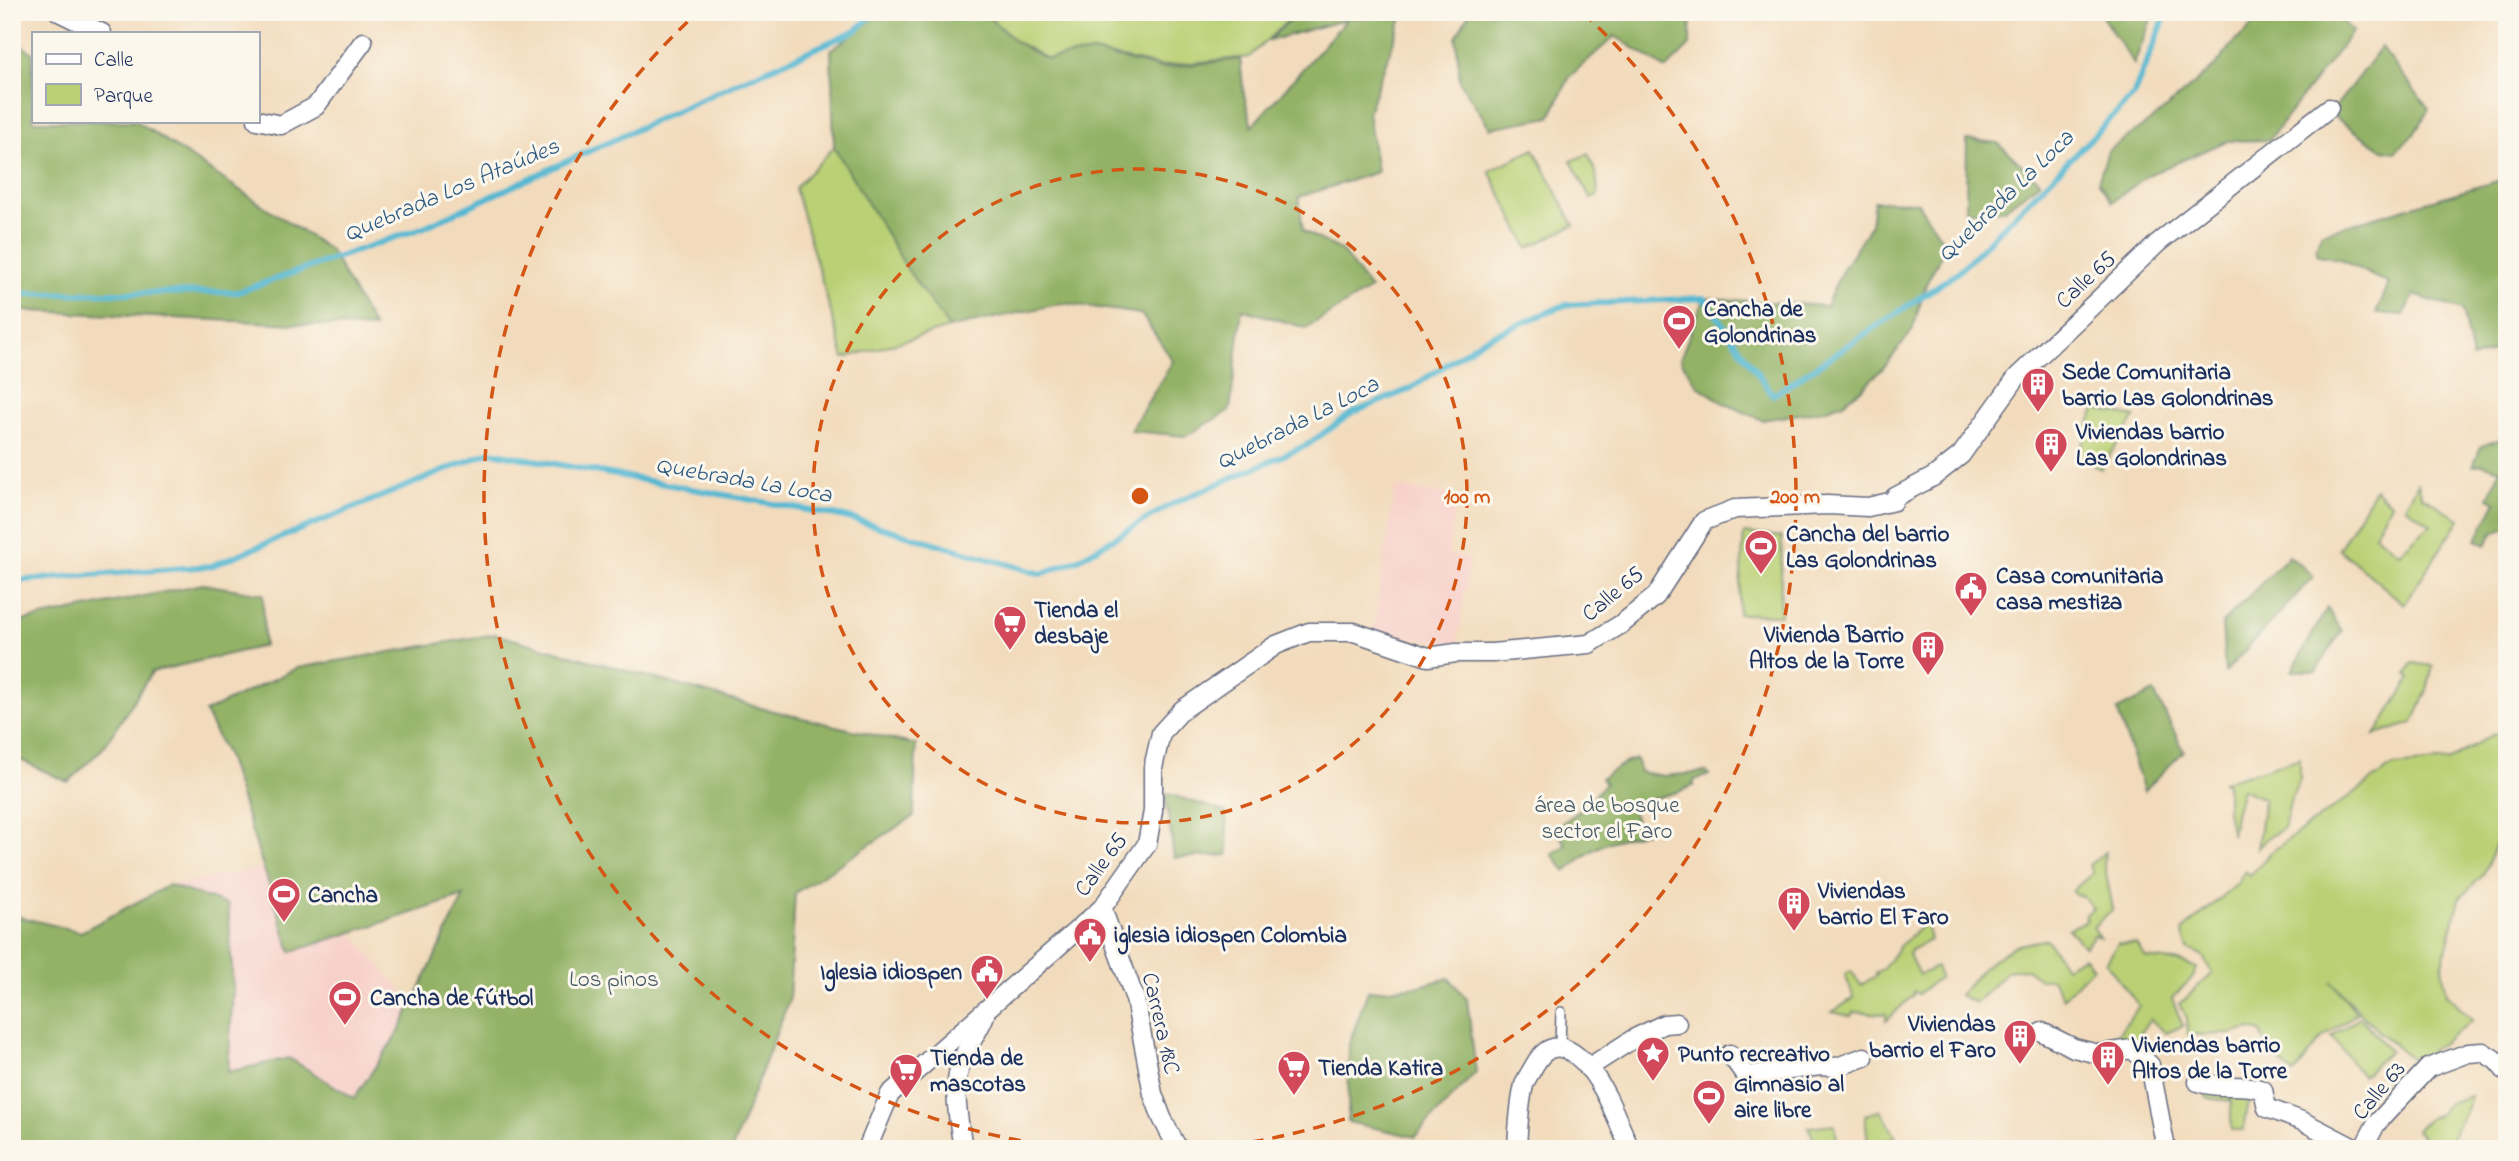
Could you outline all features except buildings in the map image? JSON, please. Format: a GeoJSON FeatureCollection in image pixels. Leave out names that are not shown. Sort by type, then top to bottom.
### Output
{"type":"FeatureCollection","features":[{"type":"Feature","properties":{"kind":"street"},"geometry":{"type":"LineString","coordinates":[[59,12],[101,32]]}},
{"type":"Feature","properties":{"kind":"street"},"geometry":{"type":"LineString","coordinates":[[259,120],[281,125],[316,106],[363,42]]}},
{"type":"Feature","properties":{"kind":"street","name":"Calle 65"},"geometry":{"type":"LineString","coordinates":[[867,1149],[890,1094],[1102,908],[1147,844],[1153,811],[1153,768],[1161,733],[1182,710],[1276,645],[1309,632],[1354,632],[1427,657],[1589,643],[1623,623],[1656,596],[1704,521],[1735,509],[1868,506],[1894,501],[1895,497],[1933,477],[1961,454],[2017,377],[2159,242],[2329,108]]}},
{"type":"Feature","properties":{"kind":"street","name":"Carrera 18C"},"geometry":{"type":"LineString","coordinates":[[1102,908],[1135,999],[1153,1094],[1178,1149]]}},
{"type":"Feature","properties":{"kind":"street"},"geometry":{"type":"LineString","coordinates":[[963,1149],[957,1110],[957,1081],[962,1060],[988,1010]]}},
{"type":"Feature","properties":{"kind":"street"},"geometry":{"type":"LineString","coordinates":[[1588,1068],[1633,1039],[1664,1024],[1677,1023]]}},
{"type":"Feature","properties":{"kind":"street"},"geometry":{"type":"LineString","coordinates":[[2042,1032],[2074,1048],[2098,1054],[2132,1049],[2150,1065],[2166,1149]]}},
{"type":"Feature","properties":{"kind":"street"},"geometry":{"type":"LineString","coordinates":[[1517,1149],[1519,1113],[1525,1081],[1541,1054],[1560,1047],[1570,1050],[1588,1068],[1600,1086],[1630,1149]]}},
{"type":"Feature","properties":{"kind":"street","name":"Calle 63"},"geometry":{"type":"LineString","coordinates":[[2363,1149],[2376,1124],[2428,1068],[2468,1052],[2483,1052],[2507,1073]]}},
{"type":"Feature","properties":{"kind":"street"},"geometry":{"type":"LineString","coordinates":[[1730,1054],[1746,1076],[1821,1066],[1837,1067],[1864,1057]]}},
{"type":"Feature","properties":{"kind":"street"},"geometry":{"type":"LineString","coordinates":[[2198,1082],[2206,1085],[2252,1086],[2263,1090],[2267,1108],[2302,1121],[2356,1149]]}},
{"type":"Feature","properties":{"kind":"lane"},"geometry":{"type":"LineString","coordinates":[[1560,1047],[1561,1012]]}},
{"type":"Feature","properties":{"kind":"shaded area"},"geometry":{"type":"Polygon","coordinates":[[[1395,487],[1457,496],[1448,554],[1470,558],[1457,645],[1373,632],[1395,487]]]}},
{"type":"Feature","properties":{"kind":"shaded area"},"geometry":{"type":"Polygon","coordinates":[[[291,863],[539,1149],[251,1149],[169,885],[291,863]]]}},
{"type":"Feature","properties":{"kind":"green space"},"geometry":{"type":"Polygon","coordinates":[[[881,12],[983,12],[1016,42],[1047,59],[1093,52],[1161,68],[1240,59],[1244,95],[1252,126],[1347,19],[1268,41],[1298,12],[1368,12],[1352,18],[1403,15],[1368,112],[1377,172],[1299,197],[1303,231],[1341,250],[1370,289],[1306,328],[1242,309],[1230,410],[1186,436],[1130,431],[1173,361],[1141,314],[1063,303],[949,328],[909,272],[834,147],[831,50],[881,12]]]}},
{"type":"Feature","properties":{"kind":"green space"},"geometry":{"type":"Polygon","coordinates":[[[983,12],[1297,12],[1249,57],[1161,66],[1093,52],[1047,59],[1016,42],[983,12]]]}},
{"type":"Feature","properties":{"kind":"green space"},"geometry":{"type":"Polygon","coordinates":[[[1470,12],[1691,12],[1690,45],[1666,69],[1615,36],[1570,76],[1550,117],[1490,128],[1460,82],[1456,37],[1470,12]]]}},
{"type":"Feature","properties":{"kind":"green space"},"geometry":{"type":"Polygon","coordinates":[[[2099,12],[2154,12],[2134,64],[2099,12]]]}},
{"type":"Feature","properties":{"kind":"green space"},"geometry":{"type":"Polygon","coordinates":[[[2266,12],[2331,12],[2353,31],[2269,140],[2227,141],[2148,175],[2112,202],[2098,181],[2108,151],[2152,120],[2216,65],[2266,12]]]}},
{"type":"Feature","properties":{"kind":"green space"},"geometry":{"type":"Polygon","coordinates":[[[12,39],[32,52],[32,122],[138,122],[330,250],[374,328],[12,310],[12,39]]]}},
{"type":"Feature","properties":{"kind":"green space"},"geometry":{"type":"Polygon","coordinates":[[[2381,47],[2429,109],[2414,134],[2395,152],[2383,150],[2330,114],[2381,47]]]}},
{"type":"Feature","properties":{"kind":"green space"},"geometry":{"type":"Polygon","coordinates":[[[1967,140],[1998,143],[2040,182],[2003,210],[1966,211],[1967,140]]]}},
{"type":"Feature","properties":{"kind":"green space"},"geometry":{"type":"Polygon","coordinates":[[[834,147],[949,328],[844,358],[795,188],[834,147]]]}},
{"type":"Feature","properties":{"kind":"green space"},"geometry":{"type":"Polygon","coordinates":[[[1534,149],[1574,225],[1528,248],[1489,171],[1534,149]]]}},
{"type":"Feature","properties":{"kind":"green space"},"geometry":{"type":"Polygon","coordinates":[[[1588,154],[1596,172],[1598,195],[1591,199],[1571,161],[1588,154]]]}},
{"type":"Feature","properties":{"kind":"green space"},"geometry":{"type":"Polygon","coordinates":[[[2507,178],[2507,342],[2494,351],[2472,359],[2462,310],[2414,295],[2404,315],[2376,313],[2389,284],[2339,259],[2318,255],[2316,247],[2321,233],[2507,178]]]}},
{"type":"Feature","properties":{"kind":"green space"},"geometry":{"type":"Polygon","coordinates":[[[1874,201],[1917,202],[1946,245],[1926,284],[1912,331],[1886,365],[1843,403],[1824,410],[1762,420],[1724,403],[1698,386],[1680,359],[1704,298],[1826,306],[1842,271],[1871,224],[1874,201]]]}},
{"type":"Feature","properties":{"kind":"green space"},"geometry":{"type":"Polygon","coordinates":[[[2095,409],[2135,417],[2101,469],[2078,456],[2095,409]]]}},
{"type":"Feature","properties":{"kind":"green space"},"geometry":{"type":"Polygon","coordinates":[[[2507,437],[2507,526],[2493,533],[2486,545],[2476,540],[2496,502],[2489,498],[2500,470],[2483,464],[2473,466],[2481,446],[2507,437]]]}},
{"type":"Feature","properties":{"kind":"green space"},"geometry":{"type":"Polygon","coordinates":[[[2418,483],[2422,496],[2460,519],[2404,604],[2339,549],[2375,489],[2391,504],[2374,534],[2399,553],[2431,524],[2405,507],[2418,483]]]}},
{"type":"Feature","properties":{"kind":"green space","name":"Cancha del barrio Las Golondrinas"},"geometry":{"type":"Polygon","coordinates":[[[1744,533],[1782,537],[1780,615],[1738,614],[1744,533]]]}},
{"type":"Feature","properties":{"kind":"green space"},"geometry":{"type":"Polygon","coordinates":[[[2289,556],[2314,576],[2225,672],[2222,623],[2289,556]]]}},
{"type":"Feature","properties":{"kind":"green space"},"geometry":{"type":"Polygon","coordinates":[[[203,584],[263,594],[264,646],[152,672],[104,747],[68,782],[12,756],[12,623],[203,584]]]}},
{"type":"Feature","properties":{"kind":"green space"},"geometry":{"type":"Polygon","coordinates":[[[2327,608],[2342,631],[2316,671],[2292,671],[2327,608]]]}},
{"type":"Feature","properties":{"kind":"green space","name":"Los pinos"},"geometry":{"type":"Polygon","coordinates":[[[495,634],[765,709],[916,745],[914,816],[795,893],[789,1000],[732,1149],[528,1149],[517,1141],[481,1149],[12,1149],[12,915],[81,932],[169,885],[228,905],[233,988],[228,1072],[289,1058],[354,1098],[400,1030],[464,896],[291,952],[227,756],[205,712],[297,668],[495,634]]]}},
{"type":"Feature","properties":{"kind":"green space"},"geometry":{"type":"Polygon","coordinates":[[[2412,663],[2433,666],[2427,690],[2413,723],[2375,735],[2410,679],[2407,673],[2412,663]]]}},
{"type":"Feature","properties":{"kind":"green space"},"geometry":{"type":"Polygon","coordinates":[[[2154,692],[2184,751],[2144,791],[2117,710],[2154,692]]]}},
{"type":"Feature","properties":{"kind":"green space"},"geometry":{"type":"Polygon","coordinates":[[[2507,730],[2507,818],[2483,875],[2459,899],[2442,968],[2447,994],[2473,1020],[2416,1062],[2378,1031],[2331,981],[2357,1013],[2323,1037],[2294,1074],[2270,1051],[2261,1032],[2251,1029],[2230,1034],[2188,1035],[2187,1018],[2180,1004],[2212,973],[2202,955],[2188,949],[2182,931],[2237,884],[2245,871],[2250,876],[2270,853],[2393,766],[2448,761],[2490,736],[2507,730]]]}},
{"type":"Feature","properties":{"kind":"green space"},"geometry":{"type":"Polygon","coordinates":[[[2300,758],[2300,779],[2291,798],[2284,828],[2267,838],[2257,849],[2264,799],[2242,789],[2232,836],[2227,811],[2227,784],[2223,782],[2300,758]]]}},
{"type":"Feature","properties":{"kind":"green space","name":"área de bosque sector el Faro"},"geometry":{"type":"Polygon","coordinates":[[[1636,759],[1640,772],[1664,776],[1706,772],[1709,775],[1694,780],[1694,785],[1678,792],[1631,804],[1638,829],[1645,832],[1602,845],[1566,872],[1552,854],[1566,845],[1555,828],[1582,809],[1605,784],[1601,778],[1636,759]]]}},
{"type":"Feature","properties":{"kind":"green space"},"geometry":{"type":"Polygon","coordinates":[[[1165,793],[1226,812],[1228,855],[1174,858],[1165,793]]]}},
{"type":"Feature","properties":{"kind":"green space"},"geometry":{"type":"Polygon","coordinates":[[[2105,852],[2104,864],[2113,909],[2093,927],[2100,937],[2094,935],[2085,947],[2068,929],[2087,920],[2085,915],[2093,909],[2083,896],[2075,895],[2072,891],[2093,873],[2089,865],[2105,852]]]}},
{"type":"Feature","properties":{"kind":"green space"},"geometry":{"type":"Polygon","coordinates":[[[1926,923],[1930,940],[1911,950],[1909,955],[1919,975],[1936,967],[1940,977],[1918,994],[1914,991],[1886,1021],[1886,1014],[1853,1012],[1851,1016],[1832,1012],[1854,998],[1845,975],[1851,971],[1861,985],[1877,975],[1875,973],[1884,968],[1901,944],[1926,923]]]}},
{"type":"Feature","properties":{"kind":"green space"},"geometry":{"type":"Polygon","coordinates":[[[2047,939],[2065,967],[2084,957],[2093,967],[2063,998],[2052,979],[2040,979],[2026,969],[2007,971],[1976,1003],[1959,995],[1985,966],[2014,946],[2047,939]]]}},
{"type":"Feature","properties":{"kind":"green space"},"geometry":{"type":"Polygon","coordinates":[[[2118,943],[2137,944],[2146,958],[2182,962],[2197,968],[2194,976],[2172,998],[2183,1026],[2166,1033],[2150,1019],[2131,1048],[2093,1048],[2114,1039],[2139,1006],[2106,963],[2118,943]]]}},
{"type":"Feature","properties":{"kind":"green space"},"geometry":{"type":"Polygon","coordinates":[[[1449,978],[1467,999],[1476,1072],[1415,1137],[1348,1122],[1349,1044],[1368,991],[1420,986],[1449,978]]]}},
{"type":"Feature","properties":{"kind":"green space"},"geometry":{"type":"Polygon","coordinates":[[[2360,1017],[2390,1051],[2362,1076],[2332,1036],[2360,1017]]]}},
{"type":"Feature","properties":{"kind":"green space"},"geometry":{"type":"Polygon","coordinates":[[[2203,1088],[2250,1090],[2243,1130],[2231,1130],[2231,1101],[2207,1098],[2203,1088]]]}},
{"type":"Feature","properties":{"kind":"green space"},"geometry":{"type":"Polygon","coordinates":[[[2470,1096],[2467,1109],[2452,1139],[2462,1149],[2425,1149],[2428,1144],[2416,1130],[2429,1117],[2439,1115],[2448,1103],[2470,1096]]]}},
{"type":"Feature","properties":{"kind":"green space"},"geometry":{"type":"Polygon","coordinates":[[[1881,1110],[1896,1137],[1868,1144],[1865,1115],[1881,1110]]]}},
{"type":"Feature","properties":{"kind":"green space"},"geometry":{"type":"Polygon","coordinates":[[[1835,1124],[1838,1149],[1819,1149],[1808,1127],[1835,1124]]]}},
{"type":"Feature","properties":{"kind":"waterway","name":"Quebrada Los Ataúdes"},"geometry":{"type":"LineString","coordinates":[[12,294],[238,292],[422,228],[857,30],[875,12]]}},
{"type":"Feature","properties":{"kind":"waterway","name":"Quebrada La Loca"},"geometry":{"type":"LineString","coordinates":[[12,581],[211,566],[490,452],[845,517],[1041,574],[1077,560],[1174,503],[1307,445],[1352,413],[1410,389],[1484,339],[1565,305],[1704,298],[1773,395],[1957,273],[2133,96],[2167,12]]}},
{"type":"Feature","properties":{"kind":"place","name":"Cancha de Golondrinas"},"geometry":{"type":"Point","coordinates":[1679,351]}},
{"type":"Feature","properties":{"kind":"place","name":"Sede Comunitaria barrio Las Golondrinas"},"geometry":{"type":"Point","coordinates":[2038,414]}},
{"type":"Feature","properties":{"kind":"place","name":"Viviendas barrio Las Golondrinas"},"geometry":{"type":"Point","coordinates":[2051,474]}},
{"type":"Feature","properties":{"kind":"place","name":"Cancha del barrio Las Golondrinas"},"geometry":{"type":"Point","coordinates":[1761,576]}},
{"type":"Feature","properties":{"kind":"place","name":"Casa comunitaria casa mestiza"},"geometry":{"type":"Point","coordinates":[1971,618]}},
{"type":"Feature","properties":{"kind":"place","name":"Tienda el desbaje"},"geometry":{"type":"Point","coordinates":[1010,652]}},
{"type":"Feature","properties":{"kind":"place","name":"Vivienda Barrio Altos de la Torre"},"geometry":{"type":"Point","coordinates":[1928,677]}},
{"type":"Feature","properties":{"kind":"place","name":"Cancha"},"geometry":{"type":"Point","coordinates":[284,924]}},
{"type":"Feature","properties":{"kind":"place","name":"Viviendas barrio El Faro"},"geometry":{"type":"Point","coordinates":[1794,933]}},
{"type":"Feature","properties":{"kind":"place","name":"iglesia idiospen Colombia"},"geometry":{"type":"Point","coordinates":[1090,964]}},
{"type":"Feature","properties":{"kind":"place","name":"Iglesia idiospen"},"geometry":{"type":"Point","coordinates":[987,1001]}},
{"type":"Feature","properties":{"kind":"place","name":"Cancha de fútbol"},"geometry":{"type":"Point","coordinates":[345,1027]}},
{"type":"Feature","properties":{"kind":"place","name":"Viviendas barrio el Faro"},"geometry":{"type":"Point","coordinates":[2020,1066]}},
{"type":"Feature","properties":{"kind":"place","name":"Punto recreativo"},"geometry":{"type":"Point","coordinates":[1653,1083]}},
{"type":"Feature","properties":{"kind":"place","name":"Viviendas barrio Altos de la Torre"},"geometry":{"type":"Point","coordinates":[2108,1087]}},
{"type":"Feature","properties":{"kind":"place","name":"Tienda Katira"},"geometry":{"type":"Point","coordinates":[1294,1097]}},
{"type":"Feature","properties":{"kind":"place","name":"Tienda de mascotas"},"geometry":{"type":"Point","coordinates":[906,1100]}},
{"type":"Feature","properties":{"kind":"place","name":"Gimnasio al aire libre"},"geometry":{"type":"Point","coordinates":[1709,1126]}}]}
